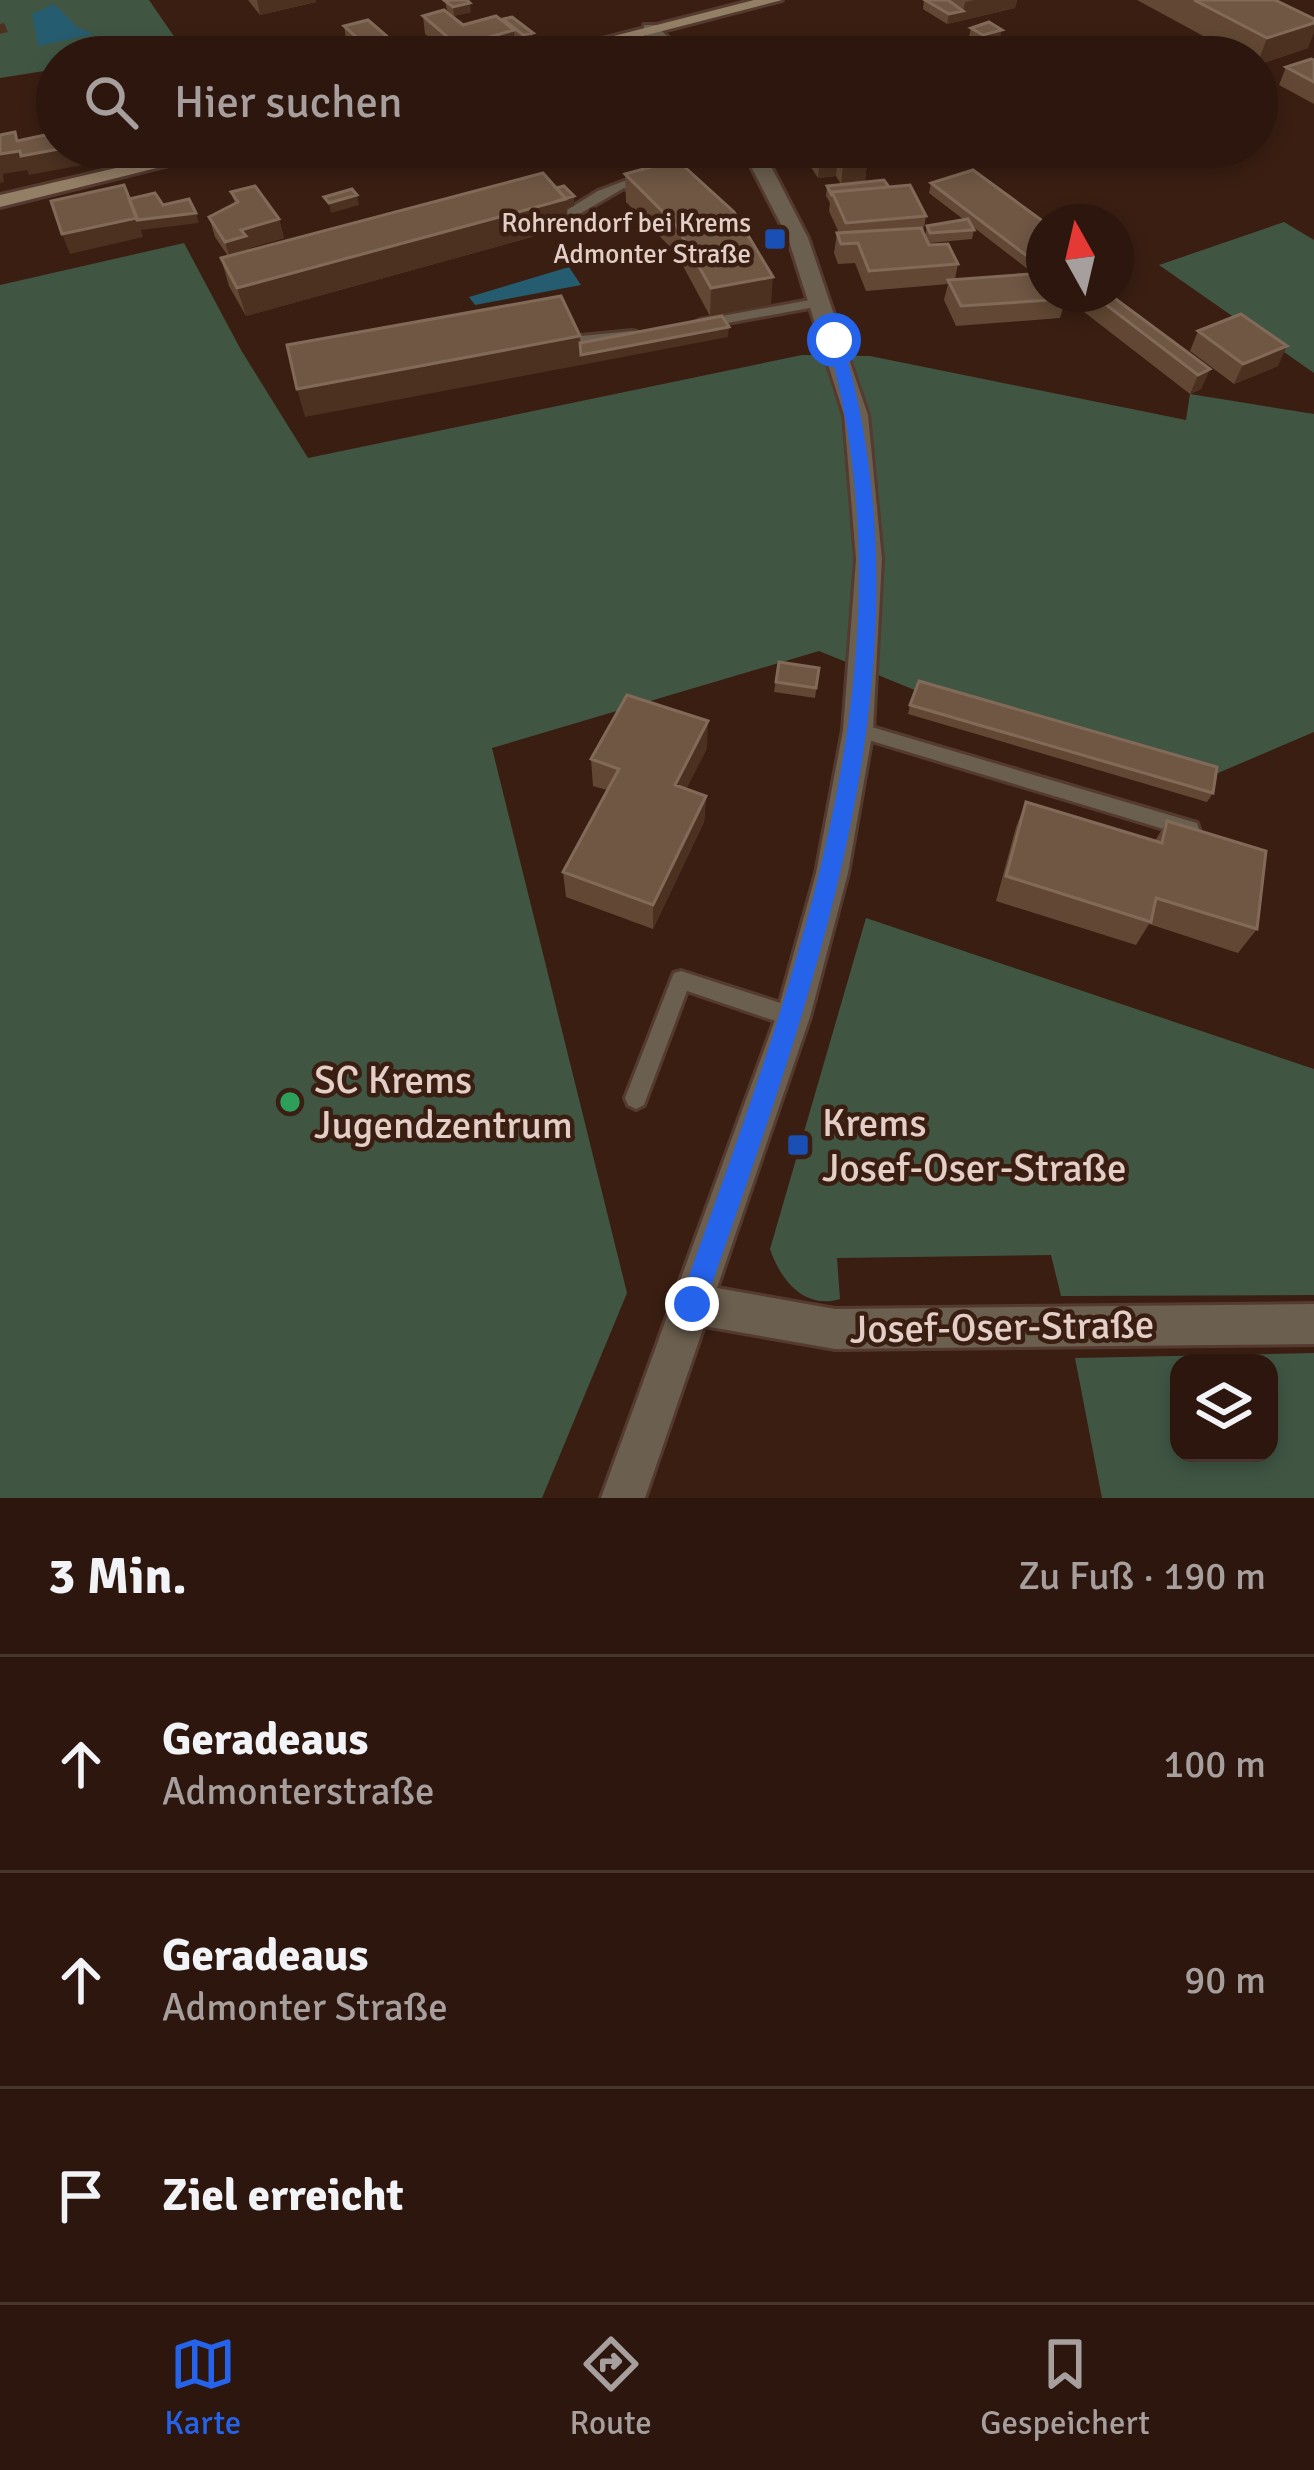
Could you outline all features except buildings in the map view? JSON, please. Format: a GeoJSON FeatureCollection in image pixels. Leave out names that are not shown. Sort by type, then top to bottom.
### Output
{"type":"FeatureCollection","features":[{"type":"Feature","properties":{"kind":"main road"},"geometry":{"type":"LineString","coordinates":[[623,36],[774,0]]}},
{"type":"Feature","properties":{"kind":"main road"},"geometry":{"type":"LineString","coordinates":[[0,201],[141,168]]}},
{"type":"Feature","properties":{"kind":"street"},"geometry":{"type":"LineString","coordinates":[[650,29],[657,36]]}},
{"type":"Feature","properties":{"kind":"street"},"geometry":{"type":"LineString","coordinates":[[623,1498],[793,1017],[832,873],[858,730],[869,559],[867,496],[856,415],[798,238],[762,168]]}},
{"type":"Feature","properties":{"kind":"street","name":"Josef-Oser-Straße"},"geometry":{"type":"LineString","coordinates":[[692,1304],[835,1329],[1314,1324]]}},
{"type":"Feature","properties":{"kind":"lane"},"geometry":{"type":"LineString","coordinates":[[560,218],[616,186],[632,184],[651,194]]}},
{"type":"Feature","properties":{"kind":"lane"},"geometry":{"type":"LineString","coordinates":[[686,326],[821,302]]}},
{"type":"Feature","properties":{"kind":"lane"},"geometry":{"type":"LineString","coordinates":[[571,341],[648,333]]}},
{"type":"Feature","properties":{"kind":"lane"},"geometry":{"type":"LineString","coordinates":[[858,730],[1213,836]]}},
{"type":"Feature","properties":{"kind":"lane"},"geometry":{"type":"LineString","coordinates":[[636,1098],[681,980],[793,1017]]}},
{"type":"Feature","properties":{"kind":"green space"},"geometry":{"type":"Polygon","coordinates":[[[0,0],[149,0],[174,36],[36,36],[36,72],[0,78],[0,0]]]}},
{"type":"Feature","properties":{"kind":"green space"},"geometry":{"type":"Polygon","coordinates":[[[1284,222],[1314,240],[1314,373],[1159,265],[1284,222]]]}},
{"type":"Feature","properties":{"kind":"green space"},"geometry":{"type":"Polygon","coordinates":[[[184,243],[241,350],[308,458],[802,355],[870,356],[1186,420],[1190,394],[1314,414],[1314,732],[1211,776],[917,691],[819,651],[492,748],[627,1293],[542,1498],[0,1498],[0,285],[184,243]]]}},
{"type":"Feature","properties":{"kind":"green space"},"geometry":{"type":"Polygon","coordinates":[[[866,918],[1314,1069],[1314,1295],[1061,1296],[1051,1255],[837,1258],[840,1299],[815,1300],[795,1289],[770,1249],[866,918]]]}},
{"type":"Feature","properties":{"kind":"green space"},"geometry":{"type":"Polygon","coordinates":[[[1314,1353],[1314,1498],[1102,1498],[1075,1358],[1170,1356],[1170,1462],[1278,1462],[1278,1354],[1266,1354],[1314,1353]]]}},
{"type":"Feature","properties":{"kind":"water"},"geometry":{"type":"Polygon","coordinates":[[[54,4],[78,28],[94,34],[36,36],[32,14],[54,4]]]}},
{"type":"Feature","properties":{"kind":"water"},"geometry":{"type":"Polygon","coordinates":[[[569,267],[581,285],[475,305],[469,297],[569,267]]]}},
{"type":"Feature","properties":{"kind":"place","name":"Rohrendorf bei Krems Admonter Straße"},"geometry":{"type":"Point","coordinates":[775,239]}},
{"type":"Feature","properties":{"kind":"place","name":"SC Krems Jugendzentrum"},"geometry":{"type":"Point","coordinates":[290,1102]}},
{"type":"Feature","properties":{"kind":"place","name":"Krems Josef-Oser-Straße"},"geometry":{"type":"Point","coordinates":[798,1145]}},
{"type":"Feature","properties":{"kind":"route"},"geometry":{"type":"LineString","coordinates":[[692,1304],[793,1017],[848,800],[858,730],[869,559],[867,496],[856,415],[834,340]]}}]}
